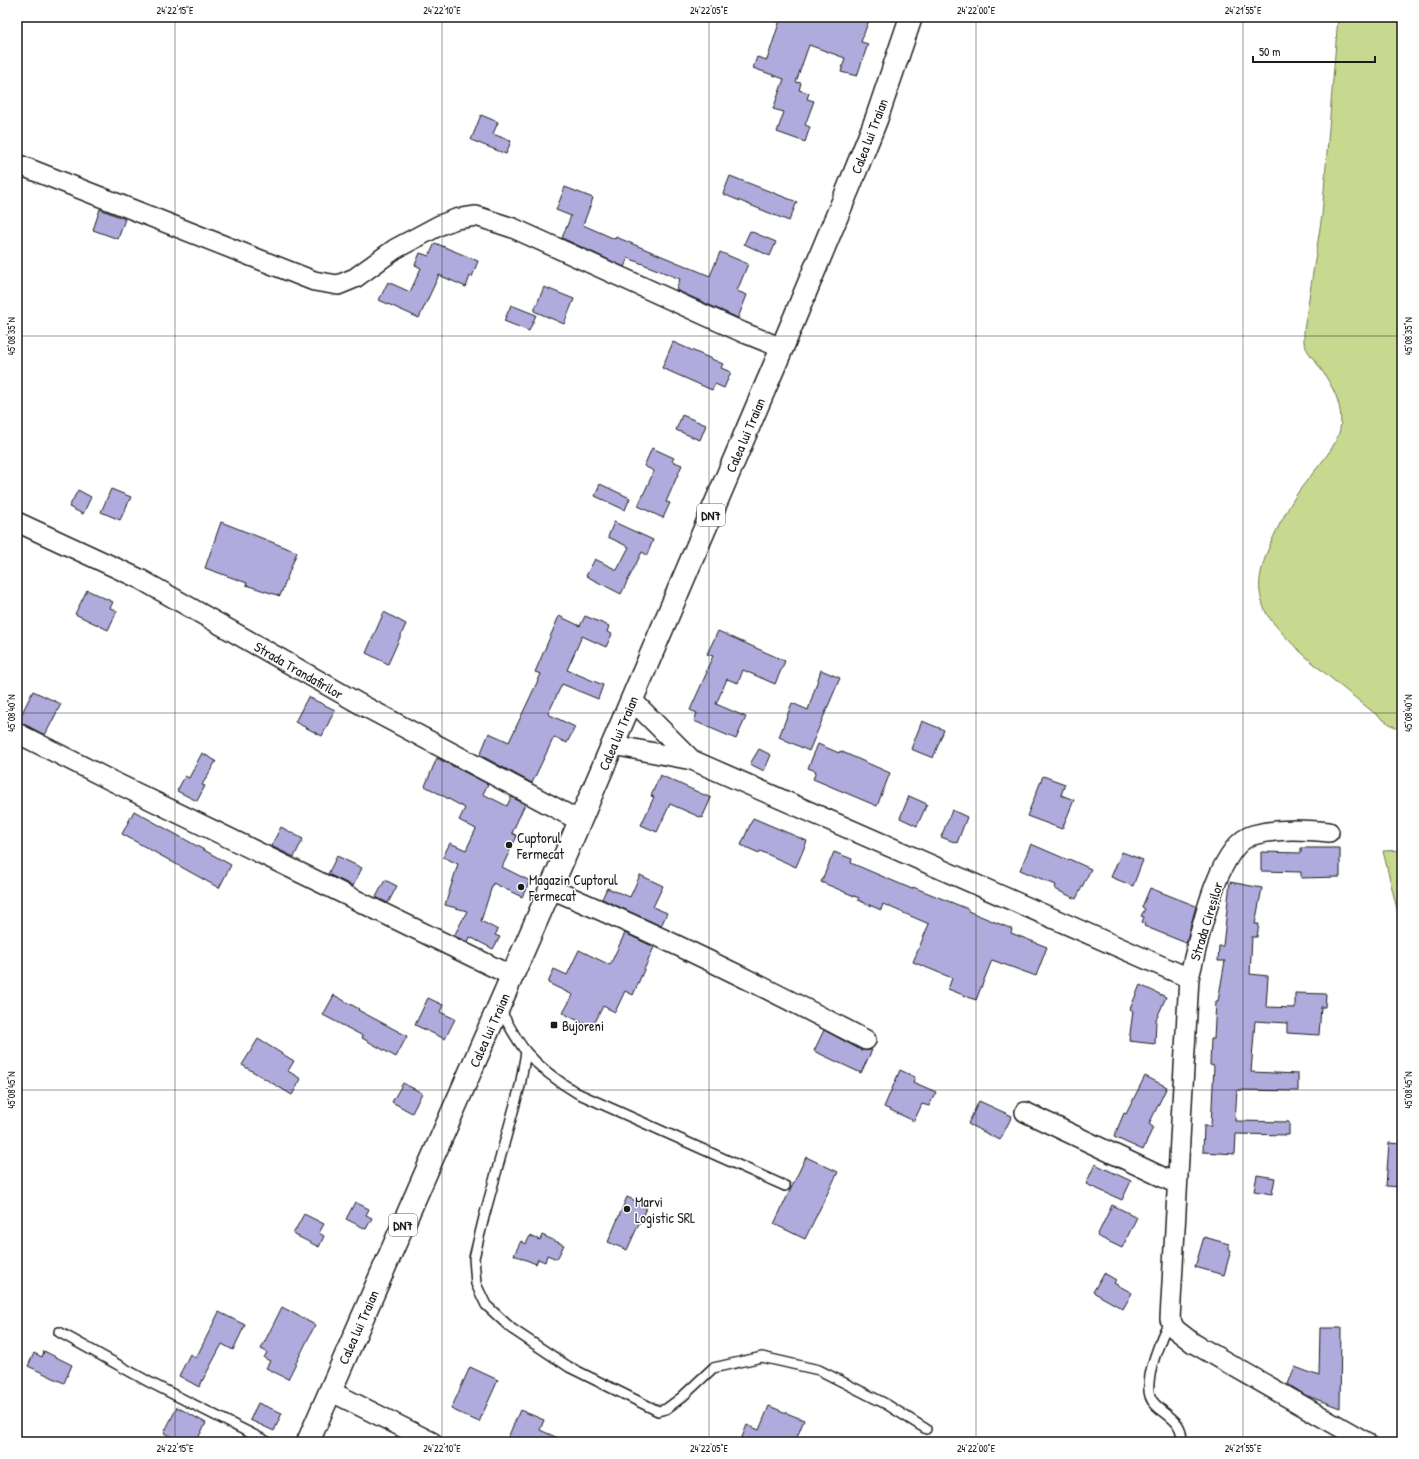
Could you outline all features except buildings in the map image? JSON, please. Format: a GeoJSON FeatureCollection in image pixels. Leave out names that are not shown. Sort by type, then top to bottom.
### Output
{"type":"FeatureCollection","features":[{"type":"Feature","properties":{"kind":"highway","name":"Calea lui Traian"},"geometry":{"type":"LineString","coordinates":[[308,1442],[551,889],[782,348],[876,120],[911,17]]}},
{"type":"Feature","properties":{"kind":"street"},"geometry":{"type":"LineString","coordinates":[[17,164],[314,281],[338,285],[355,278],[395,249],[440,225],[456,219],[476,216],[513,228],[742,332],[782,348]]}},
{"type":"Feature","properties":{"kind":"street","name":"Strada Trandafirilor"},"geometry":{"type":"LineString","coordinates":[[17,522],[140,579],[367,708],[580,821]]}},
{"type":"Feature","properties":{"kind":"street"},"geometry":{"type":"LineString","coordinates":[[632,700],[692,760]]}},
{"type":"Feature","properties":{"kind":"street"},"geometry":{"type":"LineString","coordinates":[[17,733],[512,976]]}},
{"type":"Feature","properties":{"kind":"street"},"geometry":{"type":"LineString","coordinates":[[613,745],[692,760],[1189,978]]}},
{"type":"Feature","properties":{"kind":"street","name":"Strada Cireșilor"},"geometry":{"type":"LineString","coordinates":[[1170,1319],[1189,978],[1210,898],[1222,870],[1236,848],[1252,835],[1278,830],[1329,832]]}},
{"type":"Feature","properties":{"kind":"street"},"geometry":{"type":"LineString","coordinates":[[551,889],[698,954],[781,995],[866,1040]]}},
{"type":"Feature","properties":{"kind":"street"},"geometry":{"type":"LineString","coordinates":[[1025,1112],[1177,1184]]}},
{"type":"Feature","properties":{"kind":"street"},"geometry":{"type":"LineString","coordinates":[[1170,1319],[1175,1329],[1193,1343],[1366,1442]]}},
{"type":"Feature","properties":{"kind":"street"},"geometry":{"type":"LineString","coordinates":[[330,1391],[432,1442]]}},
{"type":"Feature","properties":{"kind":"lane"},"geometry":{"type":"LineString","coordinates":[[498,1008],[526,1052],[549,1074],[577,1093],[785,1186]]}},
{"type":"Feature","properties":{"kind":"lane"},"geometry":{"type":"LineString","coordinates":[[526,1052],[520,1086],[474,1258],[476,1284],[486,1305],[512,1330],[569,1367],[658,1412],[666,1409],[682,1397],[713,1368],[762,1357],[820,1370],[886,1404],[926,1429]]}},
{"type":"Feature","properties":{"kind":"lane"},"geometry":{"type":"LineString","coordinates":[[1170,1319],[1164,1331],[1151,1370],[1148,1388],[1150,1397],[1155,1404],[1177,1423],[1180,1431],[1181,1442]]}},
{"type":"Feature","properties":{"kind":"lane"},"geometry":{"type":"LineString","coordinates":[[60,1332],[149,1382],[268,1442]]}},
{"type":"Feature","properties":{"kind":"green space"},"geometry":{"type":"Polygon","coordinates":[[[1338,17],[1402,17],[1402,731],[1374,713],[1298,649],[1267,614],[1260,592],[1262,569],[1277,530],[1300,489],[1333,446],[1340,429],[1341,420],[1336,396],[1328,380],[1308,351],[1304,342],[1304,330],[1322,215],[1338,17]]]}},
{"type":"Feature","properties":{"kind":"green space"},"geometry":{"type":"Polygon","coordinates":[[[1402,850],[1402,930],[1383,851],[1402,850]]]}},
{"type":"Feature","properties":{"kind":"place","name":"Cuptorul Fermecat"},"geometry":{"type":"Point","coordinates":[509,845]}},
{"type":"Feature","properties":{"kind":"place","name":"Magazin Cuptorul Fermecat"},"geometry":{"type":"Point","coordinates":[521,887]}},
{"type":"Feature","properties":{"kind":"place","name":"Bujoreni"},"geometry":{"type":"Point","coordinates":[554,1025]}},
{"type":"Feature","properties":{"kind":"place","name":"Marvi Logistic SRL"},"geometry":{"type":"Point","coordinates":[627,1209]}}]}
